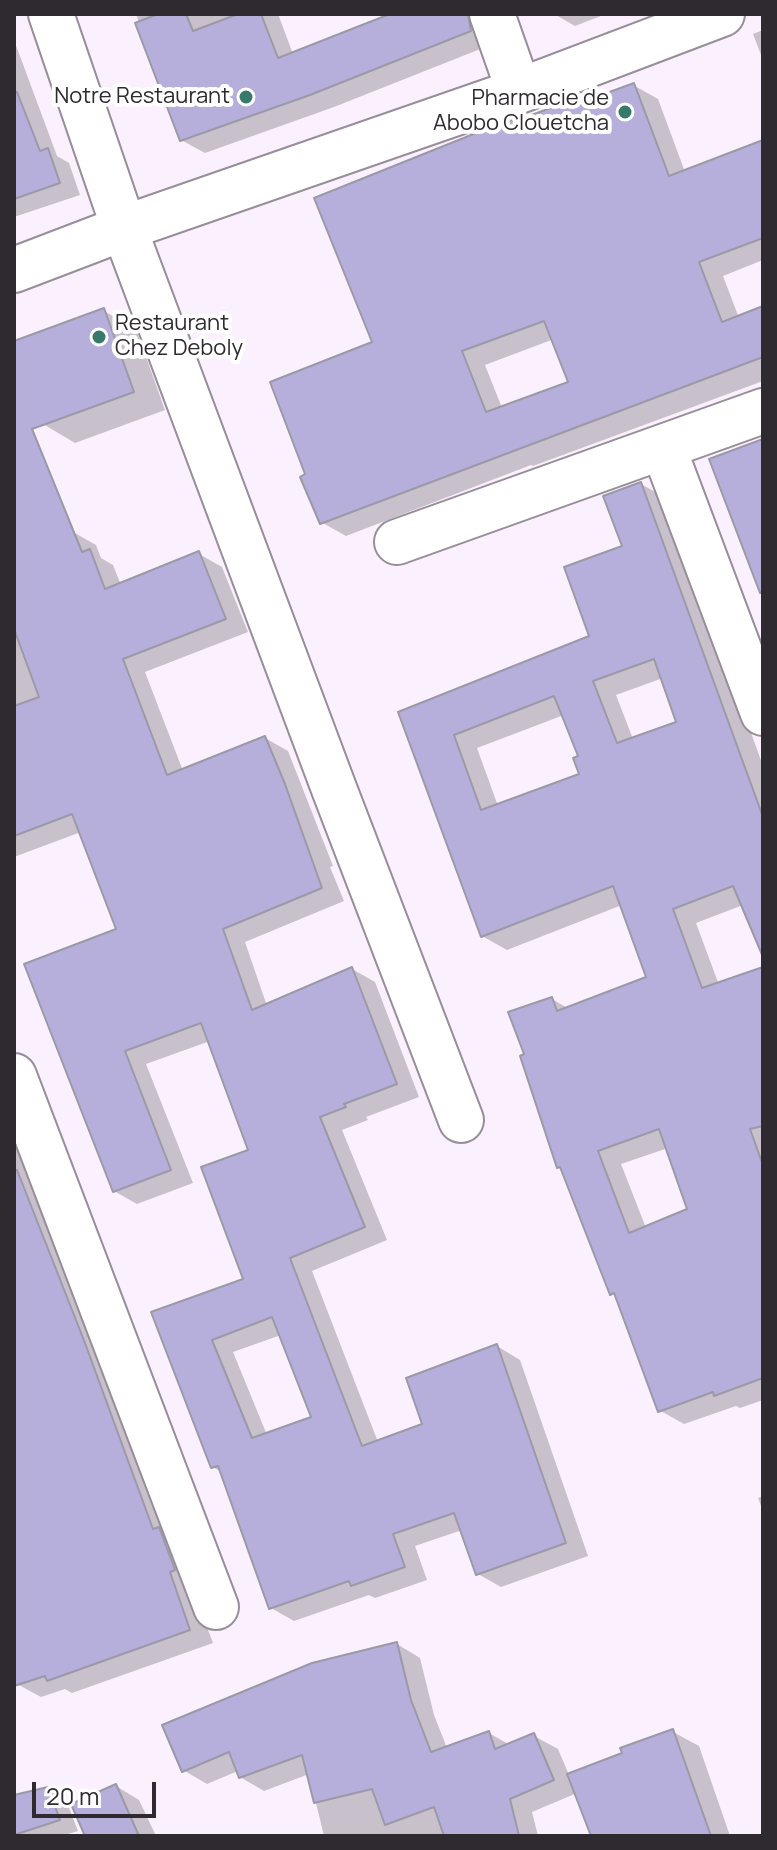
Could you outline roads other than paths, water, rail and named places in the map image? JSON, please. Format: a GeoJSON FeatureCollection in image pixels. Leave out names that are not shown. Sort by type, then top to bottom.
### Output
{"type":"FeatureCollection","features":[{"type":"Feature","properties":{"kind":"street"},"geometry":{"type":"LineString","coordinates":[[51,14],[124,228],[461,1120]]}},
{"type":"Feature","properties":{"kind":"street"},"geometry":{"type":"LineString","coordinates":[[492,14],[519,91]]}},
{"type":"Feature","properties":{"kind":"street"},"geometry":{"type":"LineString","coordinates":[[14,270],[124,228],[519,91],[722,14]]}},
{"type":"Feature","properties":{"kind":"street"},"geometry":{"type":"LineString","coordinates":[[397,542],[763,411]]}},
{"type":"Feature","properties":{"kind":"street"},"geometry":{"type":"LineString","coordinates":[[663,447],[763,713]]}},
{"type":"Feature","properties":{"kind":"street"},"geometry":{"type":"LineString","coordinates":[[14,1076],[216,1607]]}},
{"type":"Feature","properties":{"kind":"place","name":"Notre Restaurant"},"geometry":{"type":"Point","coordinates":[246,97]}},
{"type":"Feature","properties":{"kind":"place","name":"Pharmacie de Abobo Clouetcha"},"geometry":{"type":"Point","coordinates":[625,112]}},
{"type":"Feature","properties":{"kind":"place","name":"Restaurant Chez Deboly"},"geometry":{"type":"Point","coordinates":[99,337]}}]}
